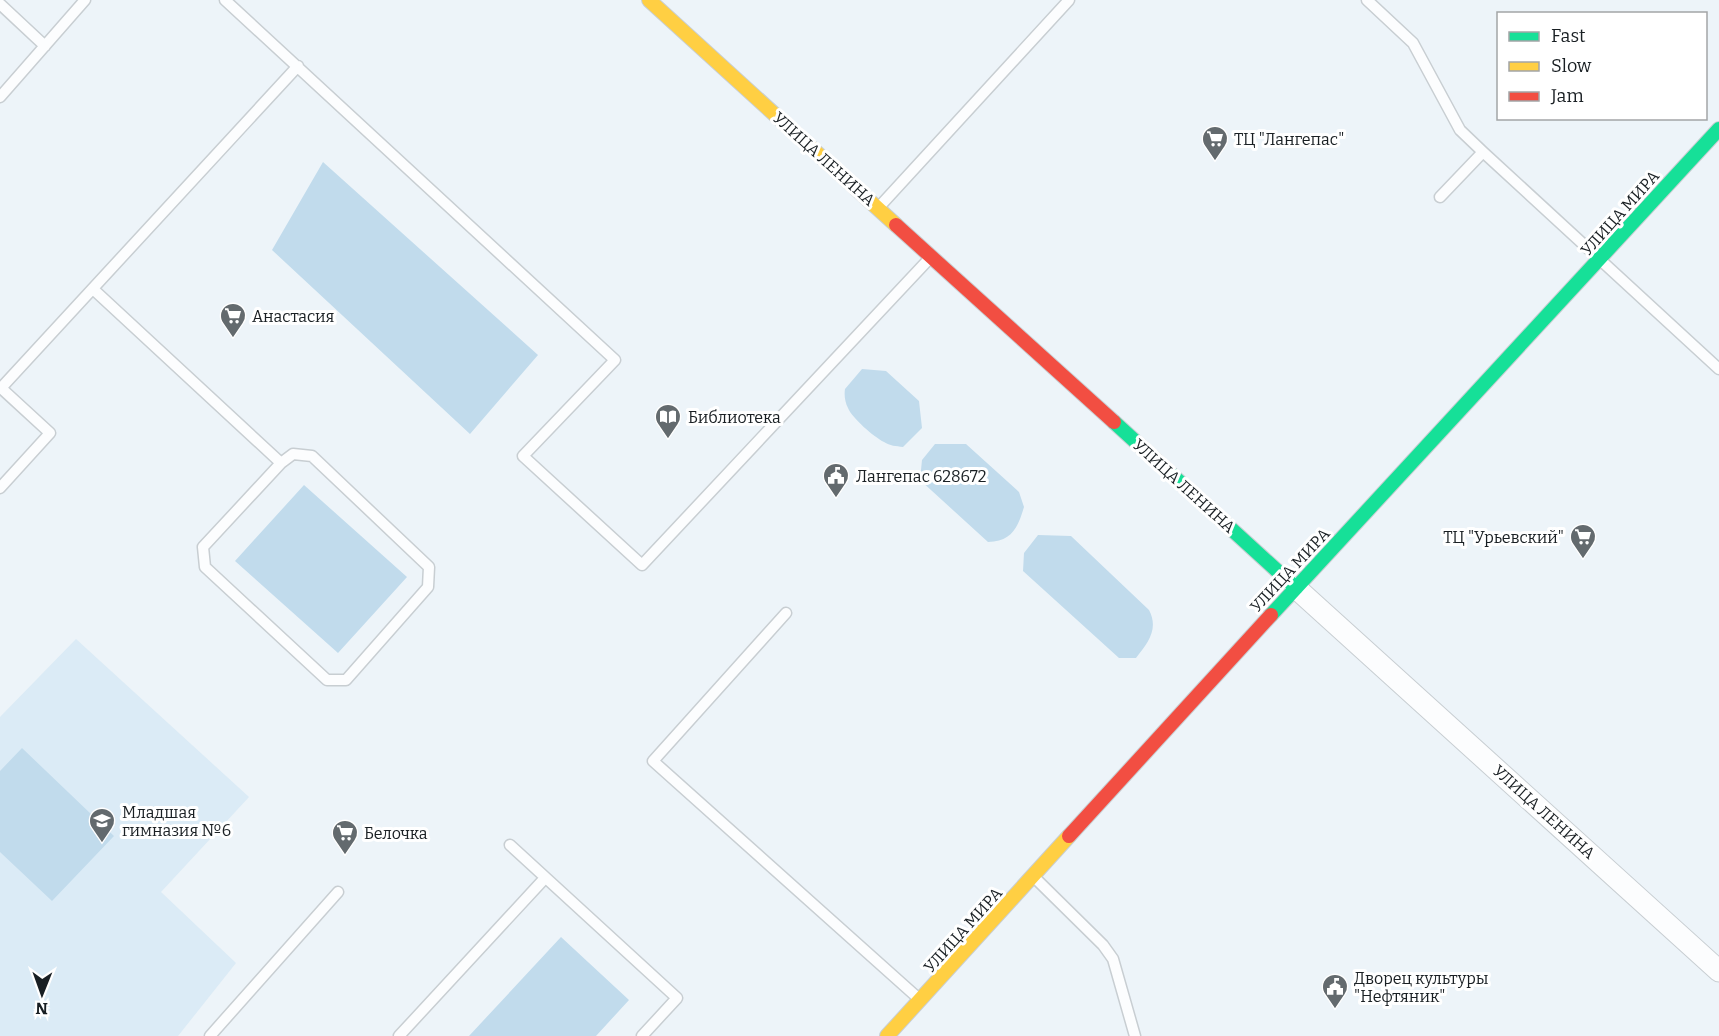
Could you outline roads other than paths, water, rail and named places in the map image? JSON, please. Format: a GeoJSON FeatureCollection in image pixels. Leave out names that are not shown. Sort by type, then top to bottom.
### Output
{"type":"FeatureCollection","features":[{"type":"Feature","properties":{"kind":"street","name":"УЛИЦА ЛЕНИНА"},"geometry":{"type":"LineString","coordinates":[[649,0],[1719,971]]}},
{"type":"Feature","properties":{"kind":"street","name":"УЛИЦА МИРА"},"geometry":{"type":"LineString","coordinates":[[887,1036],[1719,129]]}},
{"type":"Feature","properties":{"kind":"lane"},"geometry":{"type":"LineString","coordinates":[[0,97],[85,0]]}},
{"type":"Feature","properties":{"kind":"lane"},"geometry":{"type":"LineString","coordinates":[[225,0],[615,360],[523,456],[642,565],[931,257]]}},
{"type":"Feature","properties":{"kind":"lane"},"geometry":{"type":"LineString","coordinates":[[878,209],[1069,0]]}},
{"type":"Feature","properties":{"kind":"lane"},"geometry":{"type":"LineString","coordinates":[[1367,0],[1413,43],[1460,130],[1719,369]]}},
{"type":"Feature","properties":{"kind":"lane"},"geometry":{"type":"LineString","coordinates":[[0,4],[45,46]]}},
{"type":"Feature","properties":{"kind":"lane"},"geometry":{"type":"LineString","coordinates":[[0,488],[50,433],[0,388],[298,66]]}},
{"type":"Feature","properties":{"kind":"lane"},"geometry":{"type":"LineString","coordinates":[[1440,197],[1483,152]]}},
{"type":"Feature","properties":{"kind":"lane"},"geometry":{"type":"LineString","coordinates":[[93,289],[281,464]]}},
{"type":"Feature","properties":{"kind":"lane"},"geometry":{"type":"LineString","coordinates":[[293,454],[312,456],[429,567],[428,586],[346,680],[327,680],[205,567],[203,547],[281,464],[293,454]]}},
{"type":"Feature","properties":{"kind":"lane"},"geometry":{"type":"LineString","coordinates":[[786,613],[653,761],[920,1000]]}},
{"type":"Feature","properties":{"kind":"lane"},"geometry":{"type":"LineString","coordinates":[[510,845],[677,998],[642,1036]]}},
{"type":"Feature","properties":{"kind":"lane"},"geometry":{"type":"LineString","coordinates":[[1033,876],[1104,945],[1113,959],[1135,1036]]}},
{"type":"Feature","properties":{"kind":"lane"},"geometry":{"type":"LineString","coordinates":[[399,1036],[545,878]]}},
{"type":"Feature","properties":{"kind":"lane"},"geometry":{"type":"LineString","coordinates":[[210,1036],[338,892]]}},
{"type":"Feature","properties":{"kind":"place","name":"ТЦ \"Лангепас\""},"geometry":{"type":"Point","coordinates":[1215,162]}},
{"type":"Feature","properties":{"kind":"place","name":"Анастасия"},"geometry":{"type":"Point","coordinates":[233,339]}},
{"type":"Feature","properties":{"kind":"place","name":"Библиотека"},"geometry":{"type":"Point","coordinates":[668,440]}},
{"type":"Feature","properties":{"kind":"place","name":"Лангепас 628672"},"geometry":{"type":"Point","coordinates":[836,499]}},
{"type":"Feature","properties":{"kind":"place","name":"ТЦ \"Урьевский\""},"geometry":{"type":"Point","coordinates":[1583,560]}},
{"type":"Feature","properties":{"kind":"place","name":"Младшая гимназия №6"},"geometry":{"type":"Point","coordinates":[102,844]}},
{"type":"Feature","properties":{"kind":"place","name":"Белочка"},"geometry":{"type":"Point","coordinates":[345,856]}},
{"type":"Feature","properties":{"kind":"place","name":"Дворец культуры \"Нефтяник\""},"geometry":{"type":"Point","coordinates":[1335,1010]}}]}
